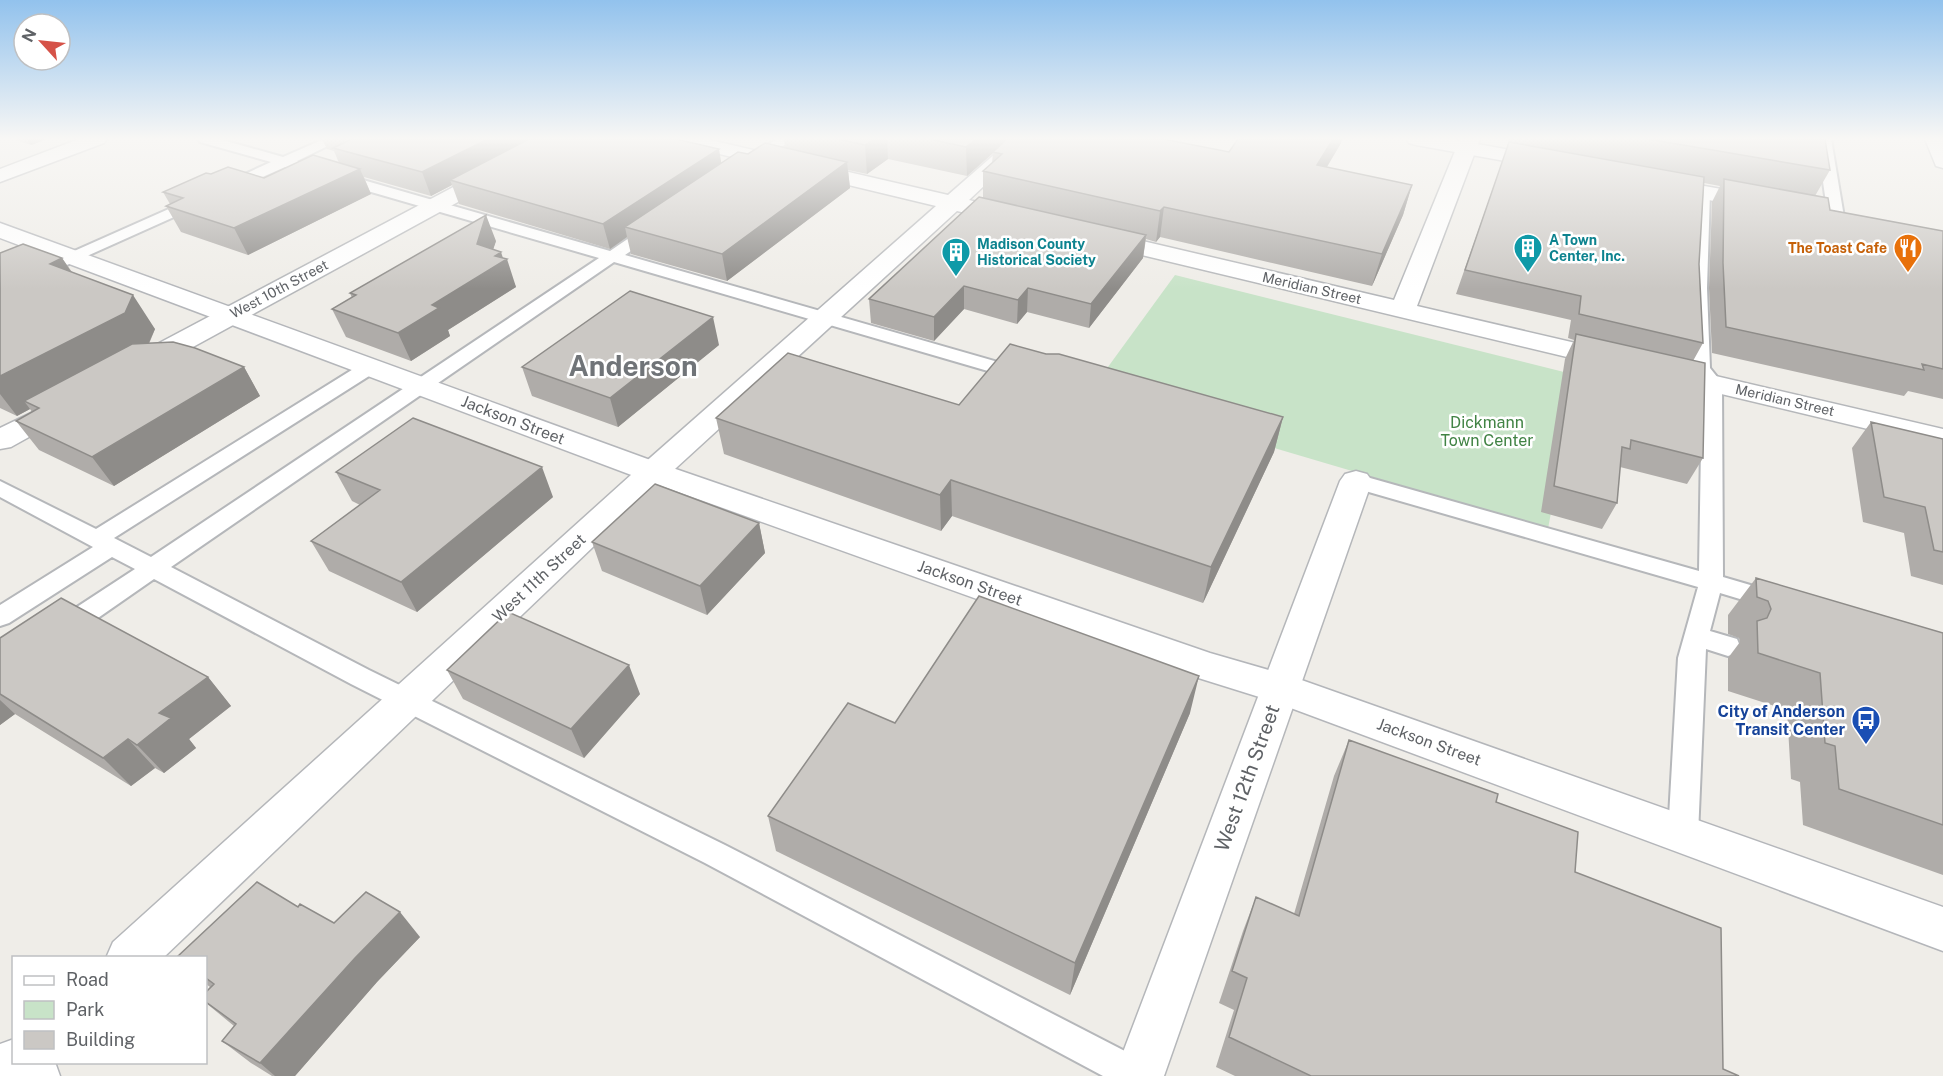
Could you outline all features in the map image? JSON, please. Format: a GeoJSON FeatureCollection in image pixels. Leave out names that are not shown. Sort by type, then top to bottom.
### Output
{"type":"FeatureCollection","features":[{"type":"Feature","properties":{"kind":"street","name":"West 10th Street"},"geometry":{"type":"LineString","coordinates":[[121,375],[465,189]]}},
{"type":"Feature","properties":{"kind":"street"},"geometry":{"type":"LineString","coordinates":[[881,189],[1034,222]]}},
{"type":"Feature","properties":{"kind":"street","name":"West 11th Street"},"geometry":{"type":"LineString","coordinates":[[130,956],[653,472],[968,189]]}},
{"type":"Feature","properties":{"kind":"street"},"geometry":{"type":"LineString","coordinates":[[1403,309],[1450,189]]}},
{"type":"Feature","properties":{"kind":"street"},"geometry":{"type":"LineString","coordinates":[[1689,189],[1781,206]]}},
{"type":"Feature","properties":{"kind":"street"},"geometry":{"type":"LineString","coordinates":[[1814,212],[1860,221]]}},
{"type":"Feature","properties":{"kind":"street","name":"Jackson Street"},"geometry":{"type":"LineString","coordinates":[[0,230],[653,472],[1205,666],[1280,688],[1943,929]]}},
{"type":"Feature","properties":{"kind":"street","name":"Meridian Street"},"geometry":{"type":"LineString","coordinates":[[1080,233],[1943,438]]}},
{"type":"Feature","properties":{"kind":"street"},"geometry":{"type":"LineString","coordinates":[[0,440],[81,397]]}},
{"type":"Feature","properties":{"kind":"street","name":"West 12th Street"},"geometry":{"type":"LineString","coordinates":[[1138,1076],[1356,481]]}},
{"type":"Feature","properties":{"kind":"street"},"geometry":{"type":"LineString","coordinates":[[0,1049],[12,1059]]}},
{"type":"Feature","properties":{"kind":"street"},"geometry":{"type":"LineString","coordinates":[[1,1076],[13,1064]]}},
{"type":"Feature","properties":{"kind":"street"},"geometry":{"type":"LineString","coordinates":[[18,1064],[35,1076]]}},
{"type":"Feature","properties":{"kind":"lane"},"geometry":{"type":"LineString","coordinates":[[0,290],[224,189]]}},
{"type":"Feature","properties":{"kind":"lane"},"geometry":{"type":"LineString","coordinates":[[376,189],[1041,380]]}},
{"type":"Feature","properties":{"kind":"lane"},"geometry":{"type":"LineString","coordinates":[[1832,189],[1836,217]]}},
{"type":"Feature","properties":{"kind":"lane"},"geometry":{"type":"LineString","coordinates":[[1683,835],[1691,658],[1711,582],[1712,383],[1701,368],[1698,288],[1703,192]]}},
{"type":"Feature","properties":{"kind":"lane"},"geometry":{"type":"LineString","coordinates":[[47,639],[670,217]]}},
{"type":"Feature","properties":{"kind":"lane"},"geometry":{"type":"LineString","coordinates":[[2,614],[103,543],[370,367]]}},
{"type":"Feature","properties":{"kind":"lane"},"geometry":{"type":"LineString","coordinates":[[1356,481],[1799,608]]}},
{"type":"Feature","properties":{"kind":"lane"},"geometry":{"type":"LineString","coordinates":[[0,488],[407,700],[715,854],[1138,1076]]}},
{"type":"Feature","properties":{"kind":"lane"},"geometry":{"type":"LineString","coordinates":[[1697,637],[1728,646]]}},
{"type":"Feature","properties":{"kind":"green space","name":"Dickmann Town Center"},"geometry":{"type":"Polygon","coordinates":[[[1175,275],[1576,375],[1548,529],[1089,393],[1175,275]]]}},
{"type":"Feature","properties":{"kind":"building"},"geometry":{"type":"Polygon","coordinates":[[[169,189],[317,189],[234,228],[166,206],[183,198],[163,192],[169,189]]]}},
{"type":"Feature","properties":{"kind":"building"},"geometry":{"type":"Polygon","coordinates":[[[482,189],[657,189],[603,224],[482,189]]]}},
{"type":"Feature","properties":{"kind":"building"},"geometry":{"type":"Polygon","coordinates":[[[682,189],[810,189],[722,254],[625,227],[682,189]]]}},
{"type":"Feature","properties":{"kind":"building"},"geometry":{"type":"Polygon","coordinates":[[[1064,189],[1410,189],[1382,254],[1164,207],[1160,211],[1064,189]]]}},
{"type":"Feature","properties":{"kind":"building"},"geometry":{"type":"Polygon","coordinates":[[[1493,189],[1703,189],[1699,264],[1703,343],[1579,314],[1581,296],[1465,270],[1493,189]]]}},
{"type":"Feature","properties":{"kind":"building"},"geometry":{"type":"Polygon","coordinates":[[[1724,189],[1780,189],[1828,198],[1830,210],[1943,231],[1943,369],[1922,364],[1924,370],[1726,327],[1723,263],[1724,189]]]}},
{"type":"Feature","properties":{"kind":"building"},"geometry":{"type":"Polygon","coordinates":[[[979,197],[1146,235],[1091,304],[1028,288],[1018,300],[964,286],[934,317],[869,299],[979,197]]]}},
{"type":"Feature","properties":{"kind":"building"},"geometry":{"type":"Polygon","coordinates":[[[486,215],[477,244],[501,252],[495,256],[507,259],[432,305],[439,308],[398,333],[332,309],[356,295],[350,293],[486,215]]]}},
{"type":"Feature","properties":{"kind":"building"},"geometry":{"type":"Polygon","coordinates":[[[23,244],[62,258],[50,264],[133,295],[125,313],[0,376],[0,253],[23,244]]]}},
{"type":"Feature","properties":{"kind":"building"},"geometry":{"type":"Polygon","coordinates":[[[630,291],[713,317],[610,398],[522,367],[630,291]]]}},
{"type":"Feature","properties":{"kind":"building"},"geometry":{"type":"Polygon","coordinates":[[[1576,334],[1705,363],[1703,458],[1631,440],[1630,449],[1622,447],[1617,503],[1554,486],[1576,334]]]}},
{"type":"Feature","properties":{"kind":"building"},"geometry":{"type":"Polygon","coordinates":[[[173,342],[244,367],[92,457],[16,421],[39,408],[24,401],[132,344],[173,342]]]}},
{"type":"Feature","properties":{"kind":"building"},"geometry":{"type":"Polygon","coordinates":[[[1010,344],[1046,354],[1059,354],[1283,417],[1211,567],[951,480],[940,495],[716,418],[788,353],[959,405],[1010,344]]]}},
{"type":"Feature","properties":{"kind":"building"},"geometry":{"type":"Polygon","coordinates":[[[413,418],[542,467],[401,582],[311,541],[380,490],[336,472],[413,418]]]}},
{"type":"Feature","properties":{"kind":"building"},"geometry":{"type":"Polygon","coordinates":[[[1871,422],[1943,439],[1943,552],[1934,550],[1925,507],[1884,497],[1871,422]]]}},
{"type":"Feature","properties":{"kind":"building"},"geometry":{"type":"Polygon","coordinates":[[[655,484],[759,523],[700,586],[592,542],[655,484]]]}},
{"type":"Feature","properties":{"kind":"building"},"geometry":{"type":"Polygon","coordinates":[[[1756,578],[1943,633],[1943,825],[1839,789],[1835,746],[1825,743],[1820,673],[1758,653],[1757,621],[1767,618],[1771,609],[1768,601],[1757,597],[1756,578]]]}},
{"type":"Feature","properties":{"kind":"building"},"geometry":{"type":"Polygon","coordinates":[[[979,596],[1199,676],[1075,963],[768,816],[848,703],[895,723],[979,596]]]}},
{"type":"Feature","properties":{"kind":"building"},"geometry":{"type":"Polygon","coordinates":[[[61,598],[208,677],[159,713],[171,718],[137,745],[128,739],[103,758],[0,694],[0,638],[61,598]]]}},
{"type":"Feature","properties":{"kind":"building"},"geometry":{"type":"Polygon","coordinates":[[[508,612],[629,665],[571,729],[447,670],[508,612]]]}},
{"type":"Feature","properties":{"kind":"building"},"geometry":{"type":"Polygon","coordinates":[[[1349,740],[1498,794],[1496,802],[1578,832],[1575,872],[1721,928],[1723,1069],[1739,1076],[1311,1076],[1229,1037],[1247,978],[1232,971],[1256,897],[1299,916],[1349,740]]]}},
{"type":"Feature","properties":{"kind":"building"},"geometry":{"type":"Polygon","coordinates":[[[257,882],[298,907],[300,904],[334,923],[366,892],[400,912],[260,1063],[222,1041],[236,1024],[207,1003],[207,991],[214,984],[207,979],[207,956],[178,956],[257,882]]]}},
{"type":"Feature","properties":{"kind":"place","name":"A Town Center, Inc."},"geometry":{"type":"Point","coordinates":[1528,274]}},
{"type":"Feature","properties":{"kind":"place","name":"The Toast Cafe"},"geometry":{"type":"Point","coordinates":[1908,274]}},
{"type":"Feature","properties":{"kind":"place","name":"Madison County Historical Society"},"geometry":{"type":"Point","coordinates":[956,278]}},
{"type":"Feature","properties":{"kind":"place","name":"City of Anderson Transit Center"},"geometry":{"type":"Point","coordinates":[1866,746]}},
{"type":"Feature","properties":{"kind":"district","name":"Anderson"},"geometry":{"type":"Point","coordinates":[633,365]}}]}
